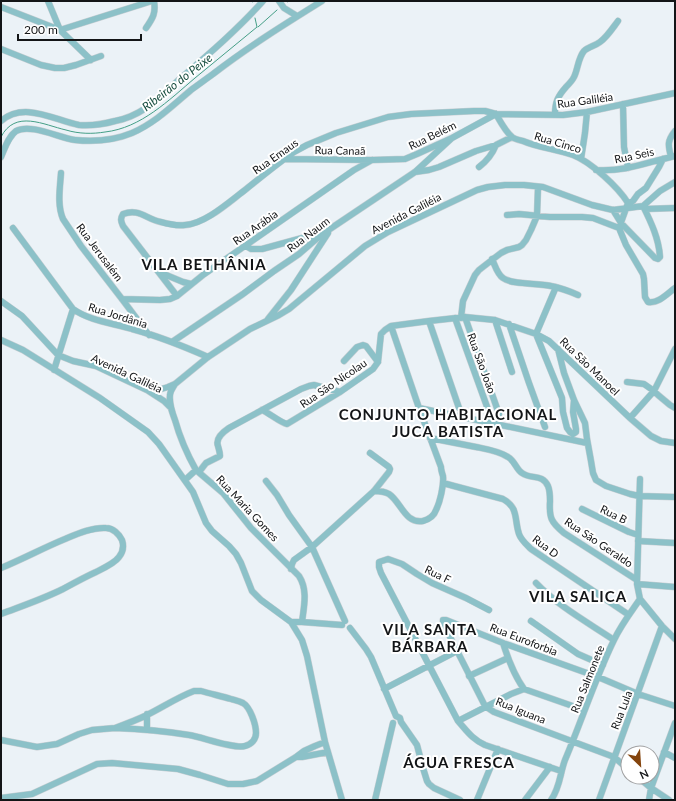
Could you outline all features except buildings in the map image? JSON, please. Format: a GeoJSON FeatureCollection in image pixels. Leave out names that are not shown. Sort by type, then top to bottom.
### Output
{"type":"FeatureCollection","features":[{"type":"Feature","properties":{"kind":"street"},"geometry":{"type":"LineString","coordinates":[[48,1],[60,30],[91,60]]}},
{"type":"Feature","properties":{"kind":"street"},"geometry":{"type":"LineString","coordinates":[[1,8],[60,30],[153,1],[156,9],[152,20],[146,28]]}},
{"type":"Feature","properties":{"kind":"street"},"geometry":{"type":"LineString","coordinates":[[1,121],[6,117],[20,112],[30,112],[54,117],[70,123],[81,125],[115,122],[130,117],[147,108],[245,21],[263,1]]}},
{"type":"Feature","properties":{"kind":"street"},"geometry":{"type":"LineString","coordinates":[[279,1],[284,8],[297,16]]}},
{"type":"Feature","properties":{"kind":"street"},"geometry":{"type":"LineString","coordinates":[[1,157],[11,136],[17,131],[23,129],[35,130],[74,140],[85,140],[111,138],[131,133],[146,126],[157,119],[191,90],[246,50],[322,1]]}},
{"type":"Feature","properties":{"kind":"street"},"geometry":{"type":"LineString","coordinates":[[555,114],[556,100],[573,79],[581,56],[587,48],[604,39],[618,21]]}},
{"type":"Feature","properties":{"kind":"street"},"geometry":{"type":"LineString","coordinates":[[1,49],[42,65],[55,68],[64,68],[101,56]]}},
{"type":"Feature","properties":{"kind":"street","name":"Rua Galiléia"},"geometry":{"type":"LineString","coordinates":[[496,114],[564,115],[587,112],[675,93]]}},
{"type":"Feature","properties":{"kind":"street"},"geometry":{"type":"LineString","coordinates":[[623,104],[624,147],[628,168]]}},
{"type":"Feature","properties":{"kind":"street","name":"Rua Emaus"},"geometry":{"type":"LineString","coordinates":[[158,271],[123,226],[121,217],[123,214],[135,212],[160,222],[175,225],[195,223],[209,217],[222,208],[294,152],[326,138],[388,117],[446,112],[485,112],[496,114]]}},
{"type":"Feature","properties":{"kind":"street"},"geometry":{"type":"LineString","coordinates":[[581,159],[587,112]]}},
{"type":"Feature","properties":{"kind":"street"},"geometry":{"type":"LineString","coordinates":[[415,172],[439,167],[476,151],[512,138],[496,114]]}},
{"type":"Feature","properties":{"kind":"street","name":"Rua Belém"},"geometry":{"type":"LineString","coordinates":[[372,160],[405,159],[452,138],[496,114]]}},
{"type":"Feature","properties":{"kind":"street"},"geometry":{"type":"LineString","coordinates":[[673,157],[668,144],[675,131]]}},
{"type":"Feature","properties":{"kind":"street","name":"Rua Naum"},"geometry":{"type":"LineString","coordinates":[[172,342],[299,254],[321,235],[415,172],[452,138]]}},
{"type":"Feature","properties":{"kind":"street","name":"Rua Cinco"},"geometry":{"type":"LineString","coordinates":[[512,138],[530,144],[565,152],[581,159],[596,170],[619,191],[627,206]]}},
{"type":"Feature","properties":{"kind":"street"},"geometry":{"type":"LineString","coordinates":[[478,167],[486,161],[496,145]]}},
{"type":"Feature","properties":{"kind":"street","name":"Rua Seis"},"geometry":{"type":"LineString","coordinates":[[596,170],[628,168],[673,157]]}},
{"type":"Feature","properties":{"kind":"street","name":"Rua Canaã"},"geometry":{"type":"LineString","coordinates":[[284,159],[372,160]]}},
{"type":"Feature","properties":{"kind":"street"},"geometry":{"type":"LineString","coordinates":[[620,225],[627,206],[646,188],[663,159]]}},
{"type":"Feature","properties":{"kind":"street","name":"Rua Arábia"},"geometry":{"type":"LineString","coordinates":[[122,299],[160,300],[170,299],[177,296],[191,284],[354,170],[372,160]]}},
{"type":"Feature","properties":{"kind":"street","name":"Rua Jerusalém"},"geometry":{"type":"LineString","coordinates":[[61,173],[60,208],[63,219],[81,246],[149,335]]}},
{"type":"Feature","properties":{"kind":"street"},"geometry":{"type":"LineString","coordinates":[[507,215],[519,214],[582,217],[593,218],[620,225],[655,258],[659,259],[658,240],[644,208],[660,191],[675,182]]}},
{"type":"Feature","properties":{"kind":"street","name":"Avenida Galiléia"},"geometry":{"type":"LineString","coordinates":[[175,384],[208,357],[250,329],[289,308],[365,246],[388,232],[477,190],[505,185],[524,185],[543,187],[592,205],[613,210],[627,206],[644,208],[675,208]]}},
{"type":"Feature","properties":{"kind":"street"},"geometry":{"type":"LineString","coordinates":[[460,318],[462,301],[479,270],[506,250],[519,247],[526,240],[537,216],[538,187]]}},
{"type":"Feature","properties":{"kind":"street"},"geometry":{"type":"LineString","coordinates":[[613,210],[620,225],[626,245],[643,274],[645,296],[648,302],[654,303],[675,288]]}},
{"type":"Feature","properties":{"kind":"street","name":"Rua Jordânia"},"geometry":{"type":"LineString","coordinates":[[13,228],[73,309],[78,313],[89,318],[134,329],[172,342],[208,357]]}},
{"type":"Feature","properties":{"kind":"street"},"geometry":{"type":"LineString","coordinates":[[266,321],[291,290],[330,230]]}},
{"type":"Feature","properties":{"kind":"street"},"geometry":{"type":"LineString","coordinates":[[246,246],[251,249],[262,249],[306,237],[321,235]]}},
{"type":"Feature","properties":{"kind":"street"},"geometry":{"type":"LineString","coordinates":[[492,259],[499,273],[504,279],[509,281],[556,287],[578,295]]}},
{"type":"Feature","properties":{"kind":"street"},"geometry":{"type":"LineString","coordinates":[[158,271],[191,284]]}},
{"type":"Feature","properties":{"kind":"street"},"geometry":{"type":"LineString","coordinates":[[158,271],[177,296]]}},
{"type":"Feature","properties":{"kind":"street"},"geometry":{"type":"LineString","coordinates":[[556,287],[536,334],[562,398],[563,412],[567,428],[573,434],[576,432],[573,412],[574,400]]}},
{"type":"Feature","properties":{"kind":"street"},"geometry":{"type":"LineString","coordinates":[[1,301],[22,316],[58,356]]}},
{"type":"Feature","properties":{"kind":"street"},"geometry":{"type":"LineString","coordinates":[[54,370],[73,309]]}},
{"type":"Feature","properties":{"kind":"street","name":"Rua São Manoel"},"geometry":{"type":"LineString","coordinates":[[391,326],[460,318],[495,320],[536,334],[558,348],[630,418],[651,436],[661,441],[675,444]]}},
{"type":"Feature","properties":{"kind":"street","name":"Rua São João"},"geometry":{"type":"LineString","coordinates":[[460,318],[499,414]]}},
{"type":"Feature","properties":{"kind":"street","name":"Rua São João"},"geometry":{"type":"LineString","coordinates":[[460,318],[490,415]]}},
{"type":"Feature","properties":{"kind":"street"},"geometry":{"type":"LineString","coordinates":[[495,320],[512,372]]}},
{"type":"Feature","properties":{"kind":"street"},"geometry":{"type":"LineString","coordinates":[[429,321],[459,408]]}},
{"type":"Feature","properties":{"kind":"street"},"geometry":{"type":"LineString","coordinates":[[509,324],[545,427]]}},
{"type":"Feature","properties":{"kind":"street"},"geometry":{"type":"LineString","coordinates":[[374,491],[385,492],[390,495],[396,501],[402,512],[408,517],[418,521],[430,518],[434,514],[438,507],[443,483],[441,467],[418,408],[391,326]]}},
{"type":"Feature","properties":{"kind":"street","name":"Rua São Nicolau"},"geometry":{"type":"LineString","coordinates":[[262,410],[278,418],[283,423],[288,424],[340,392],[373,369],[378,362],[381,334],[391,326]]}},
{"type":"Feature","properties":{"kind":"street"},"geometry":{"type":"LineString","coordinates":[[1,340],[23,350],[100,398],[148,432],[159,444],[193,492],[206,523],[212,531],[236,554],[252,591],[276,612],[291,622],[302,640],[307,656],[328,752],[342,800]]}},
{"type":"Feature","properties":{"kind":"street"},"geometry":{"type":"LineString","coordinates":[[344,361],[357,347],[363,345],[366,346],[378,362]]}},
{"type":"Feature","properties":{"kind":"street"},"geometry":{"type":"LineString","coordinates":[[558,348],[564,373],[574,400],[585,423],[587,443],[593,473],[596,480],[606,486],[639,496],[675,497]]}},
{"type":"Feature","properties":{"kind":"street"},"geometry":{"type":"LineString","coordinates":[[630,418],[654,391],[675,349]]}},
{"type":"Feature","properties":{"kind":"street","name":"Avenida Galiléia"},"geometry":{"type":"LineString","coordinates":[[58,356],[96,366],[147,390],[164,401],[170,407]]}},
{"type":"Feature","properties":{"kind":"street"},"geometry":{"type":"LineString","coordinates":[[627,382],[644,384],[675,408]]}},
{"type":"Feature","properties":{"kind":"street"},"geometry":{"type":"LineString","coordinates":[[147,390],[158,390],[175,384]]}},
{"type":"Feature","properties":{"kind":"street"},"geometry":{"type":"LineString","coordinates":[[170,407],[171,390],[175,384]]}},
{"type":"Feature","properties":{"kind":"street"},"geometry":{"type":"LineString","coordinates":[[185,480],[206,463],[220,456],[217,439],[229,428],[309,386],[317,385],[340,392]]}},
{"type":"Feature","properties":{"kind":"street","name":"Rua Maria Gomes"},"geometry":{"type":"LineString","coordinates":[[170,407],[184,445],[197,471],[223,493],[251,528],[299,576],[304,587],[305,595],[302,622]]}},
{"type":"Feature","properties":{"kind":"street"},"geometry":{"type":"LineString","coordinates":[[418,408],[587,443]]}},
{"type":"Feature","properties":{"kind":"street","name":"Rua São Geraldo"},"geometry":{"type":"LineString","coordinates":[[430,438],[502,453],[512,460],[522,473],[542,478],[549,487],[551,519],[559,528],[564,533],[637,582]]}},
{"type":"Feature","properties":{"kind":"street"},"geometry":{"type":"LineString","coordinates":[[291,569],[294,560],[312,547],[374,491],[389,472],[390,469],[387,464],[370,453]]}},
{"type":"Feature","properties":{"kind":"street"},"geometry":{"type":"LineString","coordinates":[[640,479],[637,582],[640,599],[662,626],[675,639]]}},
{"type":"Feature","properties":{"kind":"street"},"geometry":{"type":"LineString","coordinates":[[266,481],[312,547],[344,623],[343,628],[346,630],[350,628],[371,657],[396,716],[400,718],[401,722],[417,745],[427,781],[434,788],[460,800]]}},
{"type":"Feature","properties":{"kind":"street","name":"Rua D"},"geometry":{"type":"LineString","coordinates":[[443,483],[503,499],[509,502],[515,513],[519,533],[524,543],[629,615]]}},
{"type":"Feature","properties":{"kind":"street","name":"Rua B"},"geometry":{"type":"LineString","coordinates":[[582,509],[638,538],[675,543]]}},
{"type":"Feature","properties":{"kind":"street"},"geometry":{"type":"LineString","coordinates":[[1,568],[44,547],[80,532],[93,529],[112,529],[120,535],[122,542],[123,550],[118,559],[106,567],[63,589],[1,614]]}},
{"type":"Feature","properties":{"kind":"street"},"geometry":{"type":"LineString","coordinates":[[277,555],[294,560]]}},
{"type":"Feature","properties":{"kind":"street","name":"Rua F"},"geometry":{"type":"LineString","coordinates":[[429,665],[378,567],[378,562],[388,559],[402,564],[432,583],[489,610]]}},
{"type":"Feature","properties":{"kind":"street"},"geometry":{"type":"LineString","coordinates":[[536,582],[546,593],[561,605],[614,640]]}},
{"type":"Feature","properties":{"kind":"street"},"geometry":{"type":"LineString","coordinates":[[637,582],[675,587]]}},
{"type":"Feature","properties":{"kind":"street","name":"Rua Salmonete"},"geometry":{"type":"LineString","coordinates":[[551,800],[556,794],[559,786],[561,771],[584,710],[614,640],[640,599]]}},
{"type":"Feature","properties":{"kind":"street","name":"Rua Euroforbia"},"geometry":{"type":"LineString","coordinates":[[443,619],[503,643],[598,677],[638,694],[675,706]]}},
{"type":"Feature","properties":{"kind":"street","name":"Rua Iguana"},"geometry":{"type":"LineString","coordinates":[[443,619],[442,621],[485,706],[494,712],[614,757],[620,762]]}},
{"type":"Feature","properties":{"kind":"street"},"geometry":{"type":"LineString","coordinates":[[531,621],[578,654],[603,665]]}},
{"type":"Feature","properties":{"kind":"street"},"geometry":{"type":"LineString","coordinates":[[291,622],[344,623]]}},
{"type":"Feature","properties":{"kind":"street","name":"Rua Lula"},"geometry":{"type":"LineString","coordinates":[[599,800],[662,626]]}},
{"type":"Feature","properties":{"kind":"street"},"geometry":{"type":"LineString","coordinates":[[503,643],[514,673],[524,689],[584,710]]}},
{"type":"Feature","properties":{"kind":"street"},"geometry":{"type":"LineString","coordinates":[[384,689],[457,651]]}},
{"type":"Feature","properties":{"kind":"street"},"geometry":{"type":"LineString","coordinates":[[469,676],[508,658]]}},
{"type":"Feature","properties":{"kind":"street"},"geometry":{"type":"LineString","coordinates":[[429,665],[458,721],[478,742],[561,771]]}},
{"type":"Feature","properties":{"kind":"street"},"geometry":{"type":"LineString","coordinates":[[458,721],[485,706],[524,689]]}},
{"type":"Feature","properties":{"kind":"street"},"geometry":{"type":"LineString","coordinates":[[1,740],[37,747],[57,744],[92,730],[115,728],[147,729],[189,735],[236,746],[246,746],[255,739],[256,735],[256,727],[251,714],[243,703],[201,691],[194,691],[184,695],[115,728]]}},
{"type":"Feature","properties":{"kind":"street"},"geometry":{"type":"LineString","coordinates":[[147,714],[147,729]]}},
{"type":"Feature","properties":{"kind":"street"},"geometry":{"type":"LineString","coordinates":[[374,800],[393,719],[396,716]]}},
{"type":"Feature","properties":{"kind":"street"},"geometry":{"type":"LineString","coordinates":[[393,723],[398,726],[401,722]]}},
{"type":"Feature","properties":{"kind":"street"},"geometry":{"type":"LineString","coordinates":[[649,800],[650,788],[675,723]]}},
{"type":"Feature","properties":{"kind":"street"},"geometry":{"type":"LineString","coordinates":[[23,800],[32,794],[97,764],[112,762],[178,770],[228,784],[242,784],[257,781],[309,748],[326,742]]}},
{"type":"Feature","properties":{"kind":"street"},"geometry":{"type":"LineString","coordinates":[[476,800],[498,749]]}},
{"type":"Feature","properties":{"kind":"street"},"geometry":{"type":"LineString","coordinates":[[296,757],[328,752]]}},
{"type":"Feature","properties":{"kind":"street"},"geometry":{"type":"LineString","coordinates":[[664,752],[675,758]]}},
{"type":"Feature","properties":{"kind":"street"},"geometry":{"type":"LineString","coordinates":[[525,800],[550,767]]}},
{"type":"Feature","properties":{"kind":"street"},"geometry":{"type":"LineString","coordinates":[[647,785],[669,800]]}},
{"type":"Feature","properties":{"kind":"street"},"geometry":{"type":"LineString","coordinates":[[1,793],[10,799]]}},
{"type":"Feature","properties":{"kind":"street"},"geometry":{"type":"LineString","coordinates":[[1,798],[10,799],[32,794]]}},
{"type":"Feature","properties":{"kind":"waterway"},"geometry":{"type":"LineString","coordinates":[[258,27],[277,10]]}},
{"type":"Feature","properties":{"kind":"waterway","name":"Ribeirão do Peixe"},"geometry":{"type":"LineString","coordinates":[[1,137],[7,128],[14,123],[22,121],[30,121],[86,133],[105,132],[131,125],[165,104],[257,27],[255,18]]}},
{"type":"Feature","properties":{"kind":"district","name":"VILA BETHÂNIA"},"geometry":{"type":"Point","coordinates":[204,264]}},
{"type":"Feature","properties":{"kind":"district","name":"CONJUNTO HABITACIONAL JUCA BATISTA"},"geometry":{"type":"Point","coordinates":[448,422]}},
{"type":"Feature","properties":{"kind":"district","name":"VILA SALICA"},"geometry":{"type":"Point","coordinates":[578,596]}},
{"type":"Feature","properties":{"kind":"district","name":"VILA SANTA BÁRBARA"},"geometry":{"type":"Point","coordinates":[430,638]}},
{"type":"Feature","properties":{"kind":"district","name":"ÁGUA FRESCA"},"geometry":{"type":"Point","coordinates":[459,762]}}]}
